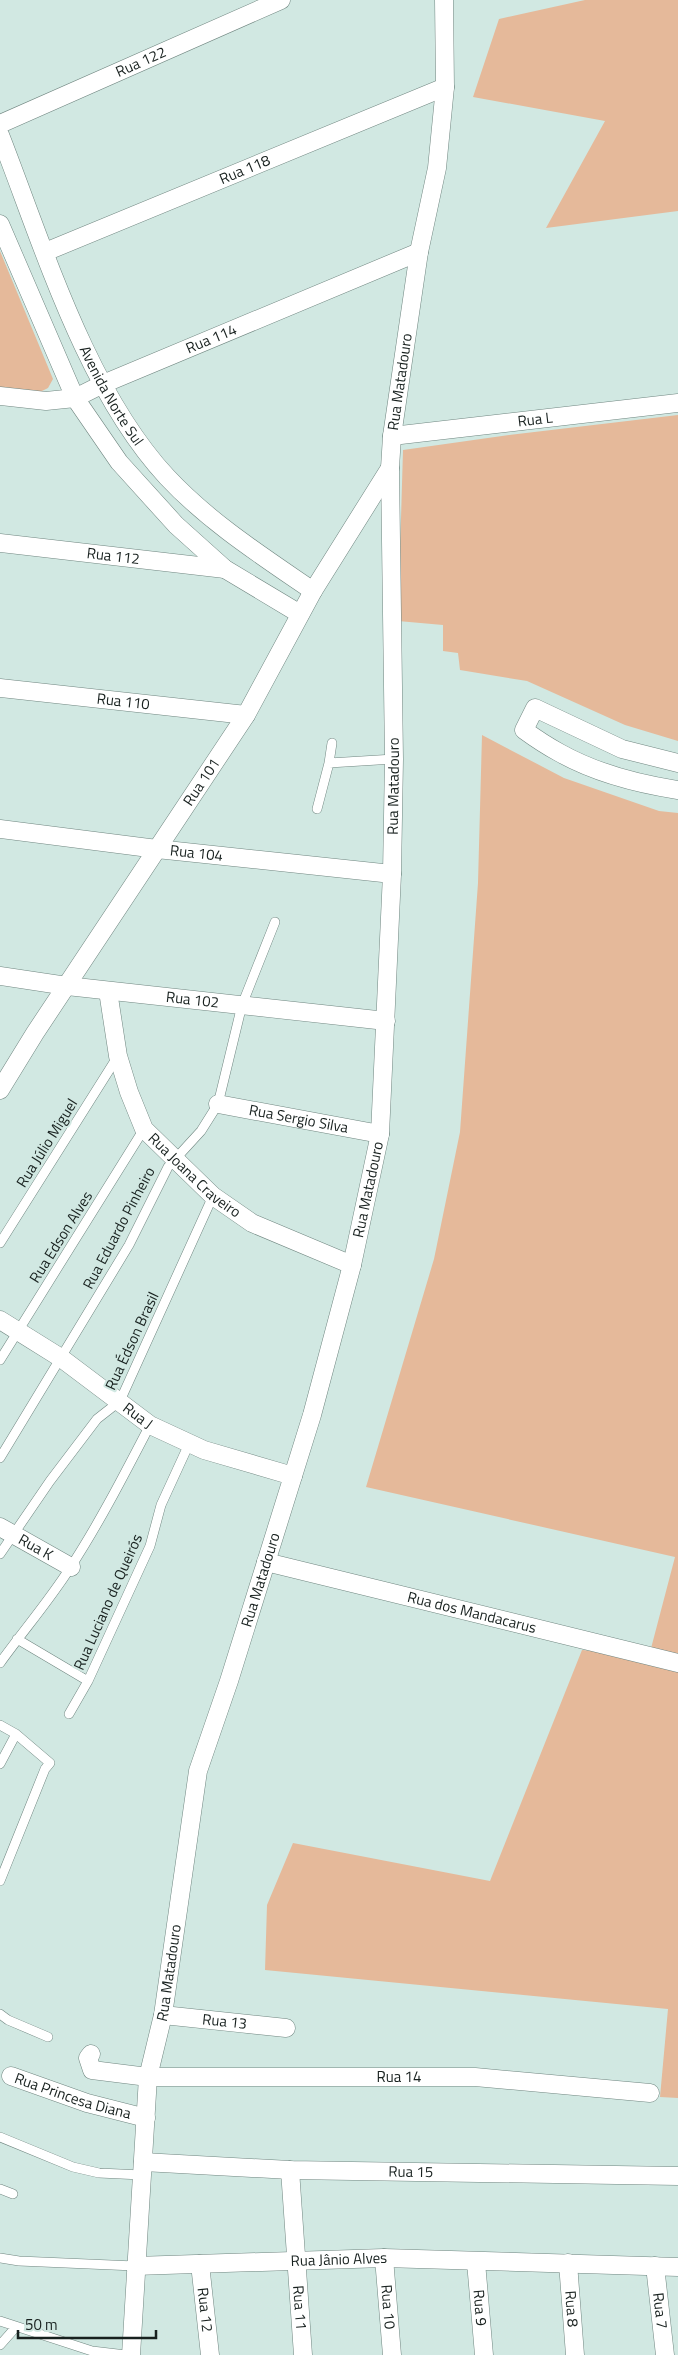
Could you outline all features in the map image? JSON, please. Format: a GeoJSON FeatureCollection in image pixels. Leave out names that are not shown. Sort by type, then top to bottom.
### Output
{"type":"FeatureCollection","features":[{"type":"Feature","properties":{"kind":"street","name":"Rua 122"},"geometry":{"type":"LineString","coordinates":[[0,124],[281,0]]}},
{"type":"Feature","properties":{"kind":"street","name":"Rua Matadouro"},"geometry":{"type":"LineString","coordinates":[[131,2355],[148,2077],[163,2015],[198,1771],[293,1476],[352,1265],[380,1134],[392,874],[394,759],[390,468],[392,436],[418,252],[437,168],[445,87],[444,0]]}},
{"type":"Feature","properties":{"kind":"street","name":"Rua 118"},"geometry":{"type":"LineString","coordinates":[[45,252],[445,87]]}},
{"type":"Feature","properties":{"kind":"street","name":"Avenida Norte Sul"},"geometry":{"type":"LineString","coordinates":[[0,136],[75,329],[103,384],[142,445],[181,492],[239,540],[313,591]]}},
{"type":"Feature","properties":{"kind":"street","name":"Avenida Norte Sul"},"geometry":{"type":"LineString","coordinates":[[0,224],[75,398],[119,462],[176,525],[226,569],[300,614]]}},
{"type":"Feature","properties":{"kind":"street","name":"Rua 114"},"geometry":{"type":"LineString","coordinates":[[0,396],[46,401],[75,398],[103,384],[418,252]]}},
{"type":"Feature","properties":{"kind":"street","name":"Rua L"},"geometry":{"type":"LineString","coordinates":[[392,436],[678,403]]}},
{"type":"Feature","properties":{"kind":"street","name":"Rua 101"},"geometry":{"type":"LineString","coordinates":[[0,1090],[246,715],[313,591],[390,468]]}},
{"type":"Feature","properties":{"kind":"street","name":"Rua 112"},"geometry":{"type":"LineString","coordinates":[[0,543],[226,569]]}},
{"type":"Feature","properties":{"kind":"street","name":"Rua 110"},"geometry":{"type":"LineString","coordinates":[[0,688],[246,715]]}},
{"type":"Feature","properties":{"kind":"street"},"geometry":{"type":"LineString","coordinates":[[678,763],[622,749],[535,708],[524,730],[560,753],[594,767],[644,783],[678,790]]}},
{"type":"Feature","properties":{"kind":"street","name":"Rua 104"},"geometry":{"type":"LineString","coordinates":[[0,829],[157,849],[392,874]]}},
{"type":"Feature","properties":{"kind":"street","name":"Rua 102"},"geometry":{"type":"LineString","coordinates":[[0,976],[67,986],[386,1021]]}},
{"type":"Feature","properties":{"kind":"street","name":"Rua Joana Craveiro"},"geometry":{"type":"LineString","coordinates":[[108,990],[118,1056],[129,1092],[144,1129],[213,1196],[252,1223],[352,1265]]}},
{"type":"Feature","properties":{"kind":"street","name":"Rua Sergio Silva"},"geometry":{"type":"LineString","coordinates":[[218,1104],[380,1134]]}},
{"type":"Feature","properties":{"kind":"street","name":"Rua J"},"geometry":{"type":"LineString","coordinates":[[0,1320],[62,1358],[120,1400],[150,1425],[204,1450],[293,1476]]}},
{"type":"Feature","properties":{"kind":"street","name":"Rua K"},"geometry":{"type":"LineString","coordinates":[[6,1530],[71,1567]]}},
{"type":"Feature","properties":{"kind":"street","name":"Rua dos Mandacarus"},"geometry":{"type":"LineString","coordinates":[[266,1562],[678,1663]]}},
{"type":"Feature","properties":{"kind":"street","name":"Rua 13"},"geometry":{"type":"LineString","coordinates":[[163,2015],[286,2028]]}},
{"type":"Feature","properties":{"kind":"street","name":"Rua 14"},"geometry":{"type":"LineString","coordinates":[[91,2054],[88,2058],[89,2066],[98,2072],[148,2077],[475,2078],[650,2093]]}},
{"type":"Feature","properties":{"kind":"street","name":"Rua Princesa Diana"},"geometry":{"type":"LineString","coordinates":[[5,2074],[88,2103],[146,2118]]}},
{"type":"Feature","properties":{"kind":"street","name":"Rua 15"},"geometry":{"type":"LineString","coordinates":[[143,2169],[678,2176]]}},
{"type":"Feature","properties":{"kind":"street","name":"Rua 11"},"geometry":{"type":"LineString","coordinates":[[290,2170],[304,2355]]}},
{"type":"Feature","properties":{"kind":"street","name":"Rua Jânio Alves"},"geometry":{"type":"LineString","coordinates":[[135,2266],[384,2258],[678,2267]]}},
{"type":"Feature","properties":{"kind":"street","name":"Rua 10"},"geometry":{"type":"LineString","coordinates":[[384,2258],[392,2355]]}},
{"type":"Feature","properties":{"kind":"street","name":"Rua 9"},"geometry":{"type":"LineString","coordinates":[[476,2262],[484,2355]]}},
{"type":"Feature","properties":{"kind":"street","name":"Rua 12"},"geometry":{"type":"LineString","coordinates":[[200,2264],[210,2355]]}},
{"type":"Feature","properties":{"kind":"street","name":"Rua 8"},"geometry":{"type":"LineString","coordinates":[[568,2264],[575,2355]]}},
{"type":"Feature","properties":{"kind":"street","name":"Rua 7"},"geometry":{"type":"LineString","coordinates":[[655,2266],[665,2355]]}},
{"type":"Feature","properties":{"kind":"lane"},"geometry":{"type":"LineString","coordinates":[[317,809],[329,764],[332,743]]}},
{"type":"Feature","properties":{"kind":"lane"},"geometry":{"type":"LineString","coordinates":[[329,764],[394,759]]}},
{"type":"Feature","properties":{"kind":"lane","name":"Rua Eduardo Pinheiro"},"geometry":{"type":"LineString","coordinates":[[0,1458],[129,1245],[168,1166],[201,1131],[218,1104],[242,1005],[275,922]]}},
{"type":"Feature","properties":{"kind":"lane","name":"Rua Júlio Miguel"},"geometry":{"type":"LineString","coordinates":[[0,1244],[118,1056]]}},
{"type":"Feature","properties":{"kind":"lane","name":"Rua Edson Alves"},"geometry":{"type":"LineString","coordinates":[[0,1360],[144,1129]]}},
{"type":"Feature","properties":{"kind":"lane","name":"Rua Édson Brasil"},"geometry":{"type":"LineString","coordinates":[[0,1554],[6,1530],[97,1419],[120,1400],[213,1196]]}},
{"type":"Feature","properties":{"kind":"lane"},"geometry":{"type":"LineString","coordinates":[[0,1663],[17,1639],[40,1614],[71,1567],[112,1497],[150,1425]]}},
{"type":"Feature","properties":{"kind":"lane","name":"Rua Luciano de Queirós"},"geometry":{"type":"LineString","coordinates":[[69,1714],[88,1682],[150,1546],[161,1504],[190,1444]]}},
{"type":"Feature","properties":{"kind":"lane"},"geometry":{"type":"LineString","coordinates":[[17,1639],[88,1682]]}},
{"type":"Feature","properties":{"kind":"lane"},"geometry":{"type":"LineString","coordinates":[[0,1725],[16,1734],[50,1763],[45,1769],[0,1881]]}},
{"type":"Feature","properties":{"kind":"lane"},"geometry":{"type":"LineString","coordinates":[[0,1764],[16,1734]]}},
{"type":"Feature","properties":{"kind":"lane"},"geometry":{"type":"LineString","coordinates":[[0,2014],[8,2020],[48,2037]]}},
{"type":"Feature","properties":{"kind":"lane"},"geometry":{"type":"LineString","coordinates":[[0,2137],[74,2167],[99,2173],[143,2169]]}},
{"type":"Feature","properties":{"kind":"lane"},"geometry":{"type":"LineString","coordinates":[[0,2189],[13,2194]]}},
{"type":"Feature","properties":{"kind":"lane","name":"Rua Jânio Alves"},"geometry":{"type":"LineString","coordinates":[[0,2258],[19,2261],[135,2266]]}},
{"type":"Feature","properties":{"kind":"lane"},"geometry":{"type":"LineString","coordinates":[[0,2321],[92,2352],[126,2355]]}},
{"type":"Feature","properties":{"kind":"lane"},"geometry":{"type":"LineString","coordinates":[[0,2345],[16,2327]]}},
{"type":"Feature","properties":{"kind":"shaded area"},"geometry":{"type":"Polygon","coordinates":[[[585,0],[678,0],[678,211],[546,228],[605,121],[473,97],[499,19],[585,0]]]}},
{"type":"Feature","properties":{"kind":"shaded area"},"geometry":{"type":"Polygon","coordinates":[[[0,251],[53,379],[48,388],[38,393],[0,388],[0,251]]]}},
{"type":"Feature","properties":{"kind":"shaded area"},"geometry":{"type":"Polygon","coordinates":[[[678,415],[678,741],[625,725],[527,681],[460,670],[458,653],[443,651],[443,625],[398,621],[403,450],[678,415]]]}},
{"type":"Feature","properties":{"kind":"shaded area"},"geometry":{"type":"Polygon","coordinates":[[[482,735],[564,778],[659,811],[678,813],[678,2098],[660,2097],[668,2009],[265,1970],[267,1905],[293,1843],[490,1881],[582,1650],[649,1656],[675,1557],[366,1487],[434,1259],[460,1132],[478,883],[482,735]]]}}]}
